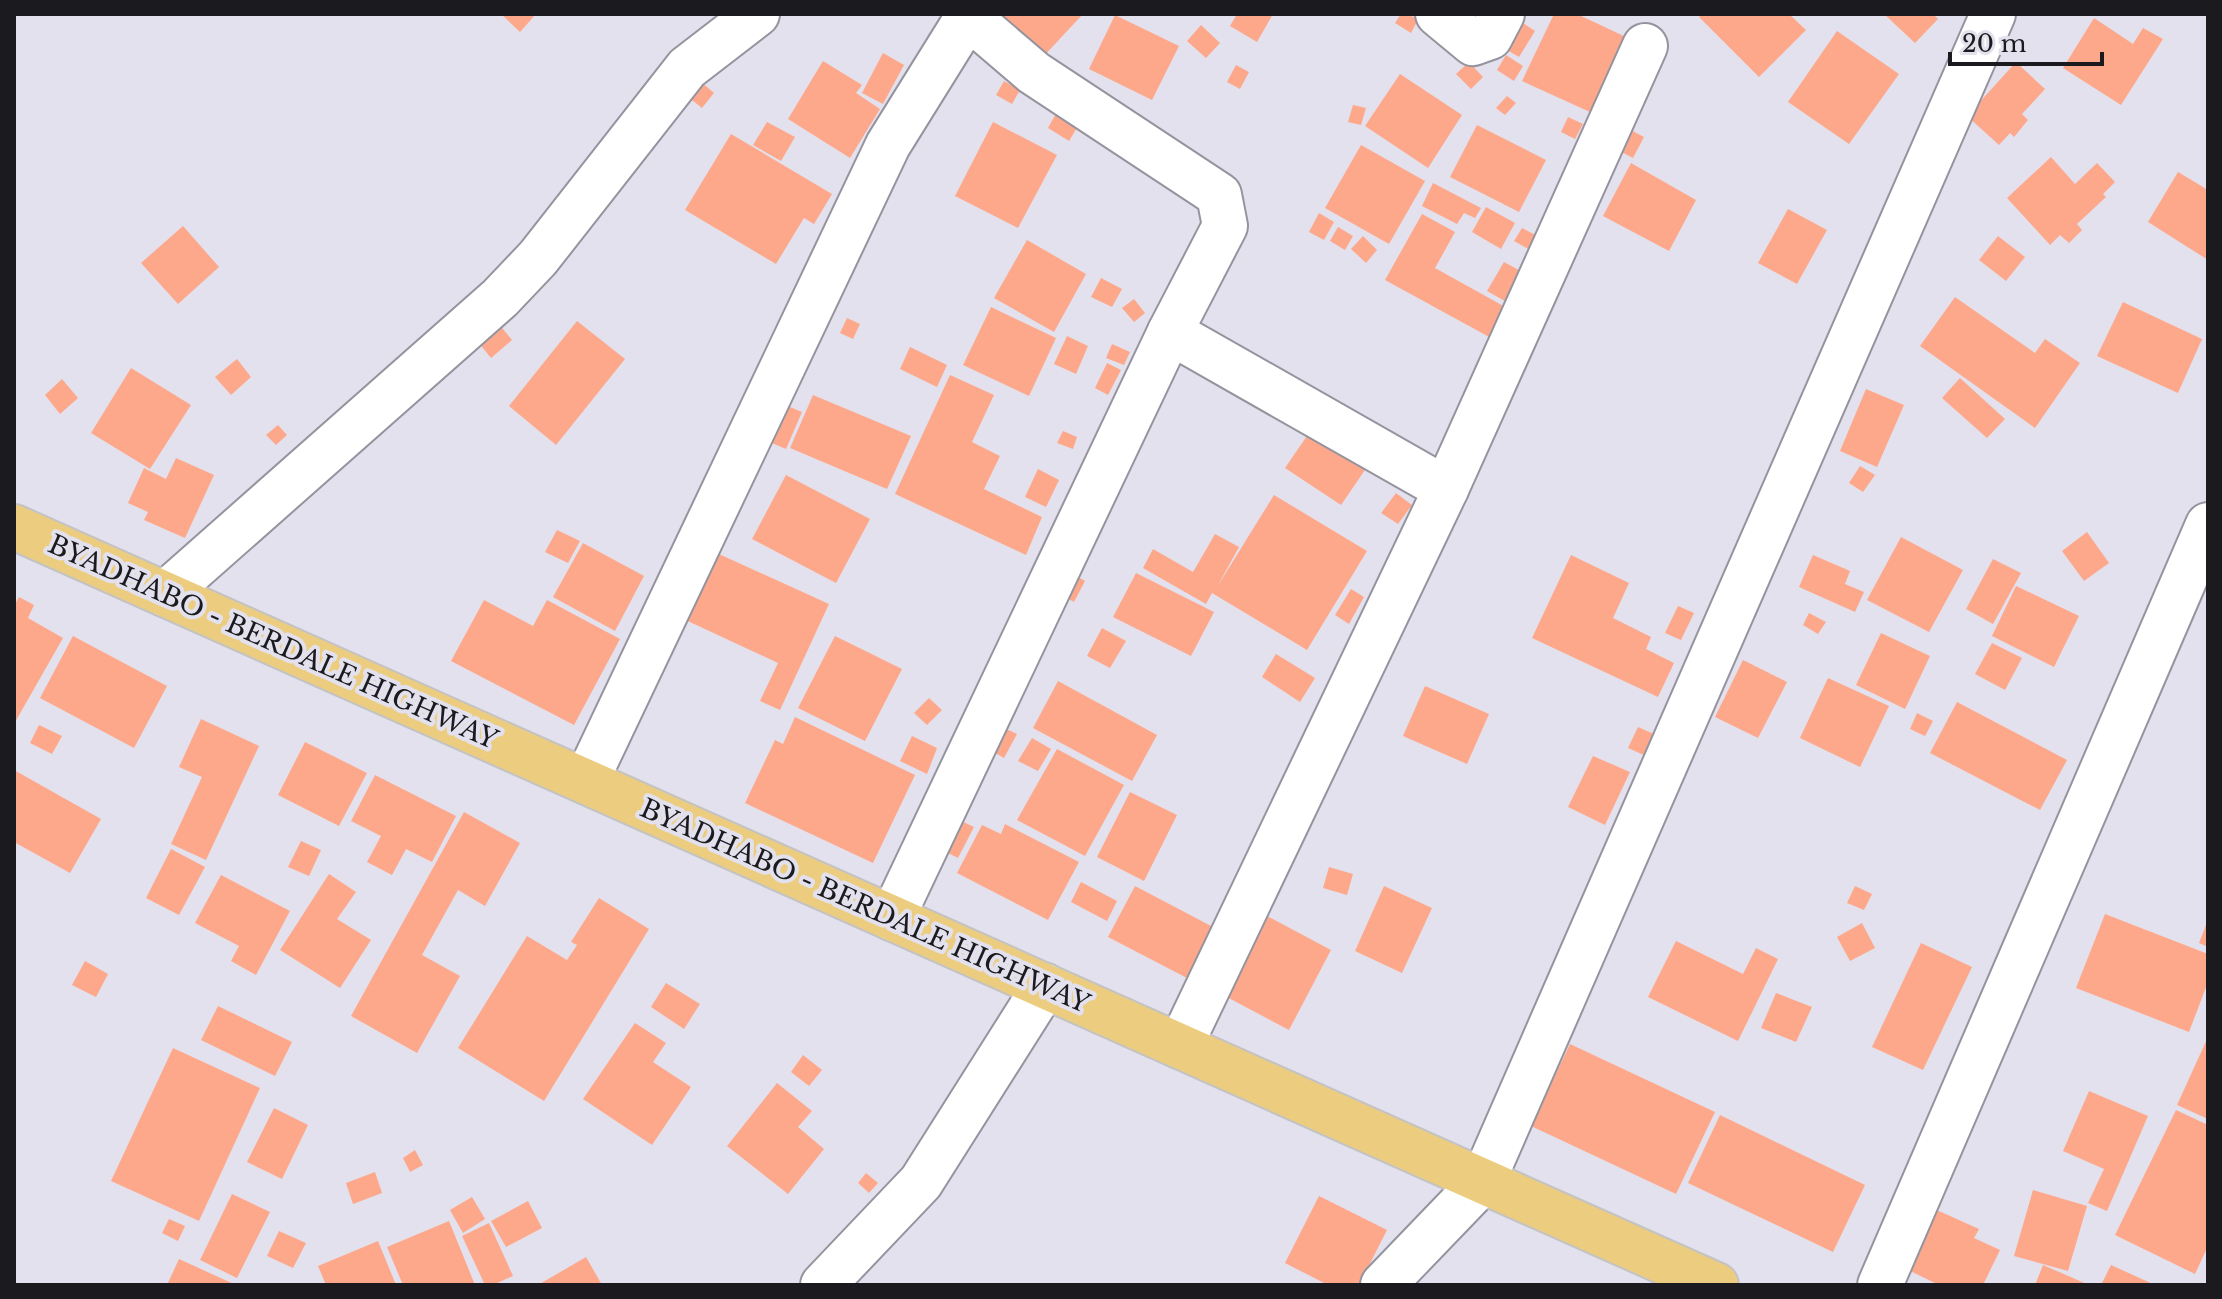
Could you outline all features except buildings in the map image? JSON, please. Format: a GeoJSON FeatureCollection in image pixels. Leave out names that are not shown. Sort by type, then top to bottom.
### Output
{"type":"FeatureCollection","features":[{"type":"Feature","properties":{"kind":"main road","name":"BYADHABO - BERDALE HIGHWAY"},"geometry":{"type":"LineString","coordinates":[[14,527],[1716,1285]]}},
{"type":"Feature","properties":{"kind":"street"},"geometry":{"type":"LineString","coordinates":[[165,594],[500,298],[538,258],[687,68],[757,14]]}},
{"type":"Feature","properties":{"kind":"street"},"geometry":{"type":"LineString","coordinates":[[1438,14],[1473,43],[1490,37],[1502,14]]}},
{"type":"Feature","properties":{"kind":"street"},"geometry":{"type":"LineString","coordinates":[[1383,1285],[1483,1181],[1993,14]]}},
{"type":"Feature","properties":{"kind":"street"},"geometry":{"type":"LineString","coordinates":[[586,781],[888,145],[966,16],[1034,73],[1219,195],[1225,226],[1170,332],[892,918]]}},
{"type":"Feature","properties":{"kind":"street"},"geometry":{"type":"LineString","coordinates":[[1180,1046],[1446,489],[1645,46]]}},
{"type":"Feature","properties":{"kind":"street"},"geometry":{"type":"LineString","coordinates":[[1170,332],[1446,489]]}},
{"type":"Feature","properties":{"kind":"street"},"geometry":{"type":"LineString","coordinates":[[1880,1285],[2208,525]]}},
{"type":"Feature","properties":{"kind":"street"},"geometry":{"type":"LineString","coordinates":[[823,1285],[921,1182],[1045,986]]}}]}
